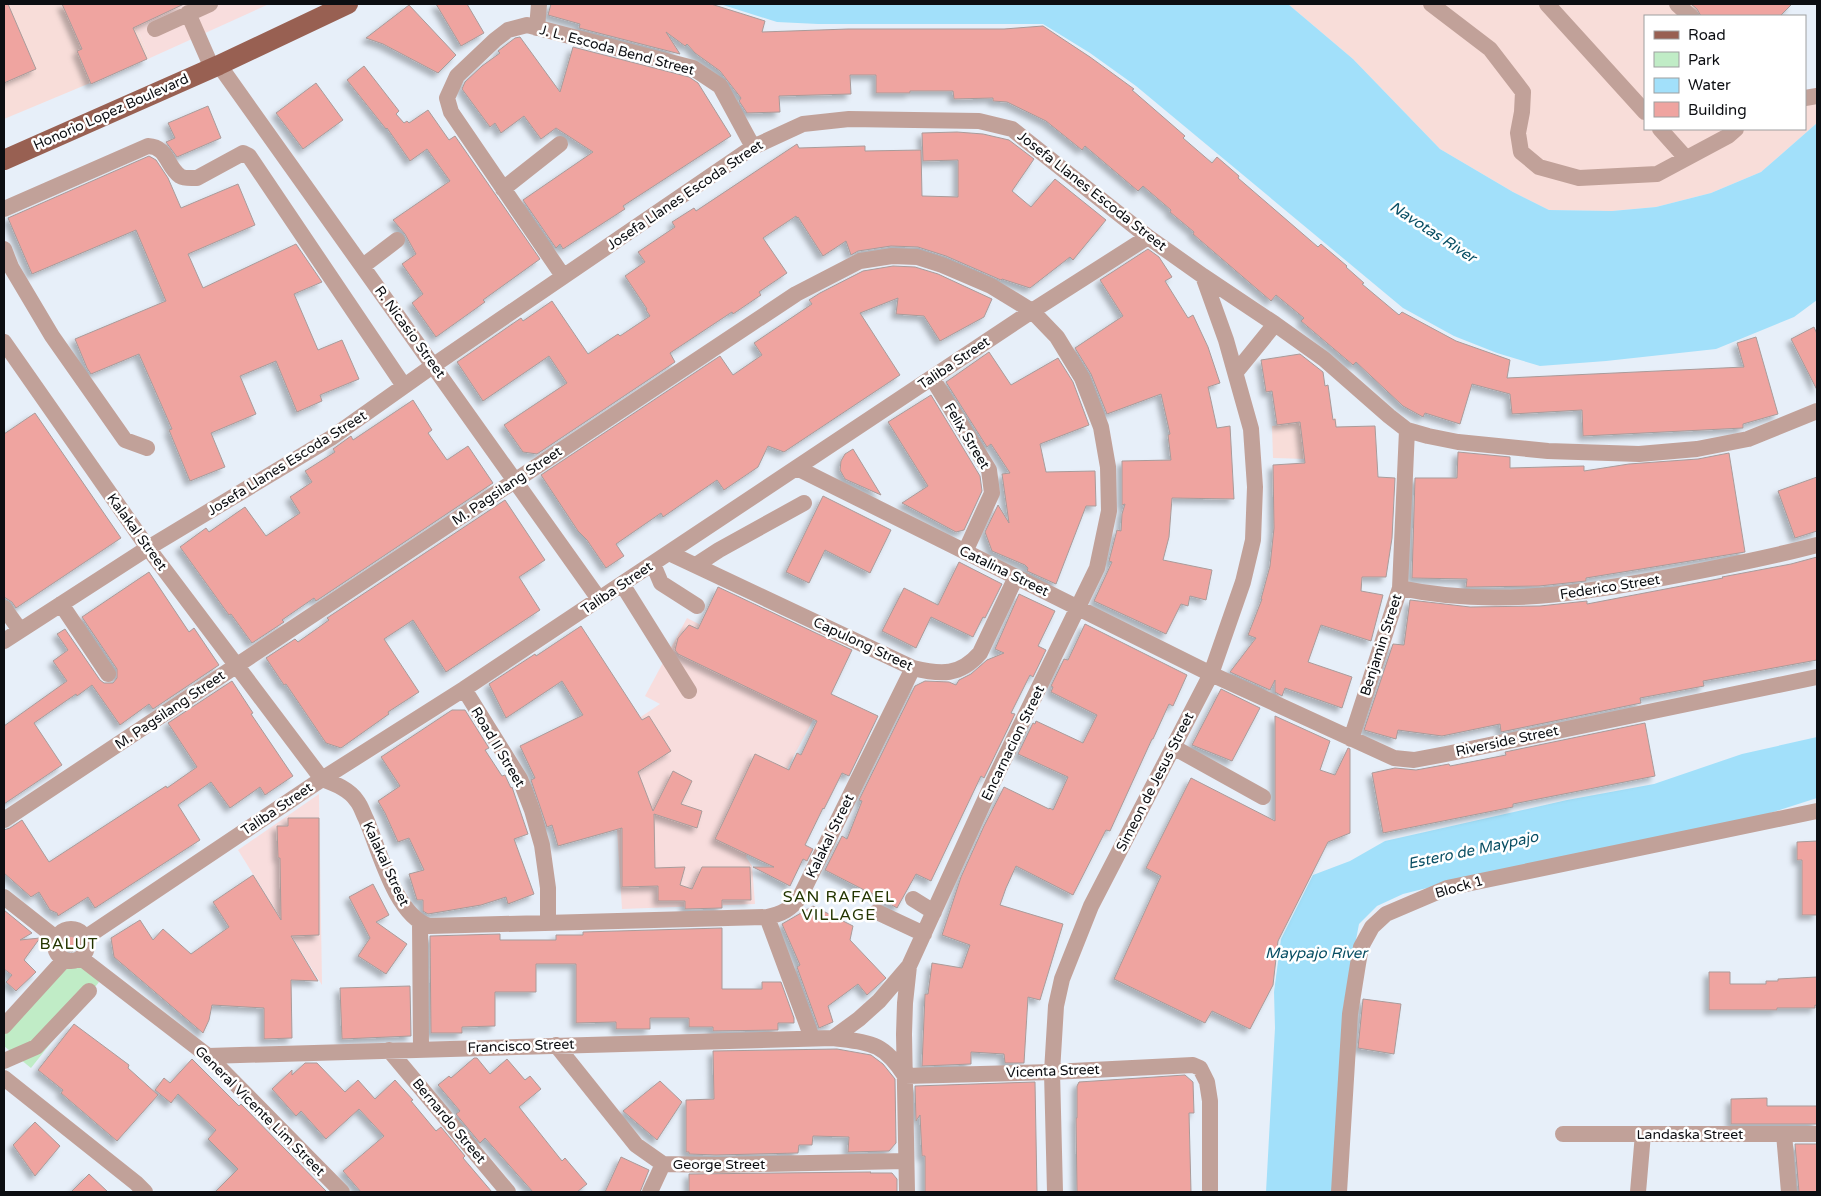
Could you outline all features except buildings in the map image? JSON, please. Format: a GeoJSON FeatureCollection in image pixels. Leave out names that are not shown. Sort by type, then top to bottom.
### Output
{"type":"FeatureCollection","features":[{"type":"Feature","properties":{"kind":"main road","name":"Honorio Lopez Boulevard"},"geometry":{"type":"LineString","coordinates":[[4,160],[215,66],[348,4]]}},
{"type":"Feature","properties":{"kind":"street"},"geometry":{"type":"LineString","coordinates":[[155,29],[210,4]]}},
{"type":"Feature","properties":{"kind":"street"},"geometry":{"type":"LineString","coordinates":[[537,28],[539,4]]}},
{"type":"Feature","properties":{"kind":"street"},"geometry":{"type":"LineString","coordinates":[[1431,4],[1490,49],[1522,92],[1522,112],[1518,133],[1521,152],[1539,167],[1578,178],[1657,174],[1728,136],[1735,130]]}},
{"type":"Feature","properties":{"kind":"street"},"geometry":{"type":"LineString","coordinates":[[1547,4],[1644,111]]}},
{"type":"Feature","properties":{"kind":"street"},"geometry":{"type":"LineString","coordinates":[[1677,4],[1689,15]]}},
{"type":"Feature","properties":{"kind":"street","name":"R. Nicasio Street"},"geometry":{"type":"LineString","coordinates":[[188,13],[215,66],[363,266],[599,599]]}},
{"type":"Feature","properties":{"kind":"street","name":"J. L. Escoda Bend Street"},"geometry":{"type":"LineString","coordinates":[[563,276],[451,112],[447,98],[457,76],[508,30],[527,25],[693,68],[720,86],[753,147]]}},
{"type":"Feature","properties":{"kind":"street","name":"Josefa Llanes Escoda Street"},"geometry":{"type":"LineString","coordinates":[[4,641],[148,548],[331,438],[563,276],[753,147],[803,124],[849,119],[979,121],[1012,129],[1148,237],[1324,359],[1388,416],[1408,430],[1428,436],[1467,443],[1548,451],[1640,454],[1697,449],[1748,439],[1817,411]]}},
{"type":"Feature","properties":{"kind":"street"},"geometry":{"type":"LineString","coordinates":[[1661,130],[1686,158]]}},
{"type":"Feature","properties":{"kind":"street"},"geometry":{"type":"LineString","coordinates":[[503,189],[560,144]]}},
{"type":"Feature","properties":{"kind":"street"},"geometry":{"type":"LineString","coordinates":[[4,209],[148,146],[160,149],[180,175],[188,178],[197,178],[243,153],[249,156],[404,386]]}},
{"type":"Feature","properties":{"kind":"street","name":"Taliba Street"},"geometry":{"type":"LineString","coordinates":[[85,938],[322,778],[464,690],[1032,311],[1148,237]]}},
{"type":"Feature","properties":{"kind":"street"},"geometry":{"type":"LineString","coordinates":[[363,266],[397,240]]}},
{"type":"Feature","properties":{"kind":"street"},"geometry":{"type":"LineString","coordinates":[[4,249],[11,267],[52,336],[126,440],[147,448]]}},
{"type":"Feature","properties":{"kind":"street","name":"M. Pagsilang Street"},"geometry":{"type":"LineString","coordinates":[[4,820],[796,294],[860,262],[892,256],[916,257],[942,265],[991,286],[1032,311]]}},
{"type":"Feature","properties":{"kind":"street","name":"Simeon de Jesus Street"},"geometry":{"type":"LineString","coordinates":[[1055,1192],[1052,1072],[1056,1006],[1062,979],[1091,906],[1211,674],[1243,582],[1253,540],[1255,487],[1251,429],[1236,372],[1203,276]]}},
{"type":"Feature","properties":{"kind":"street","name":"Encarnacion Street"},"geometry":{"type":"LineString","coordinates":[[907,1192],[905,1002],[909,966],[993,782],[1098,568],[1109,511],[1108,467],[1101,427],[1082,378],[1057,337],[1032,311]]}},
{"type":"Feature","properties":{"kind":"street"},"geometry":{"type":"LineString","coordinates":[[1236,372],[1275,324]]}},
{"type":"Feature","properties":{"kind":"street","name":"Kalakal Street"},"geometry":{"type":"LineString","coordinates":[[4,342],[148,548],[322,778],[342,787],[358,801],[391,882],[403,905],[420,923],[429,926],[767,917],[781,914],[793,906],[800,897],[913,668]]}},
{"type":"Feature","properties":{"kind":"street","name":"Felix Street"},"geometry":{"type":"LineString","coordinates":[[932,378],[989,470],[992,493],[965,552]]}},
{"type":"Feature","properties":{"kind":"street","name":"Benjamin Street"},"geometry":{"type":"LineString","coordinates":[[1351,739],[1400,588],[1408,430]]}},
{"type":"Feature","properties":{"kind":"street","name":"Catalina Street"},"geometry":{"type":"LineString","coordinates":[[796,468],[1211,674]]}},
{"type":"Feature","properties":{"kind":"street"},"geometry":{"type":"LineString","coordinates":[[696,566],[719,550],[804,503]]}},
{"type":"Feature","properties":{"kind":"street","name":"Federico Street"},"geometry":{"type":"LineString","coordinates":[[1400,588],[1422,592],[1495,598],[1550,596],[1636,583],[1770,557],[1817,544]]}},
{"type":"Feature","properties":{"kind":"street","name":"Capulong Street"},"geometry":{"type":"LineString","coordinates":[[669,553],[913,668],[931,672],[948,673],[972,662],[980,653],[1016,577]]}},
{"type":"Feature","properties":{"kind":"street"},"geometry":{"type":"LineString","coordinates":[[653,564],[661,583],[697,606]]}},
{"type":"Feature","properties":{"kind":"street"},"geometry":{"type":"LineString","coordinates":[[622,584],[689,691]]}},
{"type":"Feature","properties":{"kind":"street"},"geometry":{"type":"LineString","coordinates":[[61,604],[108,674]]}},
{"type":"Feature","properties":{"kind":"street"},"geometry":{"type":"LineString","coordinates":[[4,608],[20,630]]}},
{"type":"Feature","properties":{"kind":"street","name":"Riverside Street"},"geometry":{"type":"LineString","coordinates":[[1211,674],[1394,758],[1414,760],[1817,677]]}},
{"type":"Feature","properties":{"kind":"street","name":"Road II Street"},"geometry":{"type":"LineString","coordinates":[[464,690],[520,779],[532,810],[543,854],[548,888],[548,923]]}},
{"type":"Feature","properties":{"kind":"street"},"geometry":{"type":"LineString","coordinates":[[1173,747],[1263,797]]}},
{"type":"Feature","properties":{"kind":"street","name":"Block 1"},"geometry":{"type":"LineString","coordinates":[[1339,1192],[1350,1014],[1358,964],[1361,948],[1372,927],[1386,914],[1447,888],[1817,811]]}},
{"type":"Feature","properties":{"kind":"street"},"geometry":{"type":"LineString","coordinates":[[4,897],[56,938]]}},
{"type":"Feature","properties":{"kind":"street"},"geometry":{"type":"LineString","coordinates":[[913,899],[934,912]]}},
{"type":"Feature","properties":{"kind":"street"},"geometry":{"type":"LineString","coordinates":[[877,912],[924,934]]}},
{"type":"Feature","properties":{"kind":"street"},"geometry":{"type":"LineString","coordinates":[[767,917],[812,1038]]}},
{"type":"Feature","properties":{"kind":"street"},"geometry":{"type":"LineString","coordinates":[[420,923],[421,1049]]}},
{"type":"Feature","properties":{"kind":"street"},"geometry":{"type":"LineString","coordinates":[[73,929],[83,934],[85,938],[87,947],[81,958],[73,962],[64,960],[55,951],[56,938],[63,931],[73,929]]}},
{"type":"Feature","properties":{"kind":"street","name":"General Vicente Lim Street"},"geometry":{"type":"LineString","coordinates":[[81,958],[208,1056],[342,1192]]}},
{"type":"Feature","properties":{"kind":"street"},"geometry":{"type":"LineString","coordinates":[[4,1026],[64,960]]}},
{"type":"Feature","properties":{"kind":"street"},"geometry":{"type":"LineString","coordinates":[[833,1038],[880,1001],[909,966]]}},
{"type":"Feature","properties":{"kind":"street"},"geometry":{"type":"LineString","coordinates":[[4,1061],[36,1048],[89,991]]}},
{"type":"Feature","properties":{"kind":"street","name":"Francisco Street"},"geometry":{"type":"LineString","coordinates":[[208,1056],[833,1038],[858,1041],[887,1052],[905,1076]]}},
{"type":"Feature","properties":{"kind":"street","name":"George Street"},"geometry":{"type":"LineString","coordinates":[[556,1045],[636,1145],[663,1164],[716,1165],[906,1160]]}},
{"type":"Feature","properties":{"kind":"street","name":"Bernardo Street"},"geometry":{"type":"LineString","coordinates":[[389,1050],[508,1192]]}},
{"type":"Feature","properties":{"kind":"street","name":"Vicenta Street"},"geometry":{"type":"LineString","coordinates":[[905,1076],[1052,1072],[1193,1065],[1200,1068],[1207,1082],[1210,1101],[1210,1192]]}},
{"type":"Feature","properties":{"kind":"street"},"geometry":{"type":"LineString","coordinates":[[6,1085],[136,1183],[145,1192]]}},
{"type":"Feature","properties":{"kind":"street","name":"Landaska Street"},"geometry":{"type":"LineString","coordinates":[[1563,1134],[1817,1134]]}},
{"type":"Feature","properties":{"kind":"street"},"geometry":{"type":"LineString","coordinates":[[1638,1192],[1643,1134]]}},
{"type":"Feature","properties":{"kind":"street"},"geometry":{"type":"LineString","coordinates":[[1784,1134],[1789,1192]]}},
{"type":"Feature","properties":{"kind":"street"},"geometry":{"type":"LineString","coordinates":[[650,1192],[663,1164]]}},
{"type":"Feature","properties":{"kind":"shaded area"},"geometry":{"type":"Polygon","coordinates":[[[4,4],[127,4],[150,58],[4,119],[4,4]]]}},
{"type":"Feature","properties":{"kind":"shaded area"},"geometry":{"type":"Polygon","coordinates":[[[127,4],[269,4],[150,58],[127,4]]]}},
{"type":"Feature","properties":{"kind":"shaded area"},"geometry":{"type":"Polygon","coordinates":[[[1288,4],[1713,4],[1725,15],[1644,15],[1644,130],[1806,130],[1806,95],[1817,106],[1817,123],[1761,172],[1711,193],[1656,207],[1612,211],[1549,210],[1513,192],[1440,149],[1353,59],[1288,4]]]}},
{"type":"Feature","properties":{"kind":"shaded area"},"geometry":{"type":"Polygon","coordinates":[[[1336,418],[1341,460],[1273,458],[1272,426],[1336,418]]]}},
{"type":"Feature","properties":{"kind":"shaded area"},"geometry":{"type":"Polygon","coordinates":[[[687,618],[829,690],[789,765],[746,857],[752,866],[755,904],[622,909],[617,829],[592,750],[660,704],[645,696],[687,618]]]}},
{"type":"Feature","properties":{"kind":"shaded area"},"geometry":{"type":"Polygon","coordinates":[[[319,794],[322,985],[238,850],[319,794]]]}},
{"type":"Feature","properties":{"kind":"green space"},"geometry":{"type":"Polygon","coordinates":[[[63,967],[84,968],[99,982],[31,1068],[4,1046],[4,1034],[63,967]]]}},
{"type":"Feature","properties":{"kind":"water","name":"Navotas River"},"geometry":{"type":"Polygon","coordinates":[[[720,4],[1288,4],[1353,59],[1440,149],[1513,192],[1549,210],[1612,211],[1656,207],[1711,193],[1761,172],[1817,123],[1817,300],[1794,317],[1716,349],[1540,366],[1497,353],[1454,336],[1403,308],[1136,86],[1090,53],[1043,24],[818,24],[777,22],[720,4]]]}},
{"type":"Feature","properties":{"kind":"water","name":"Maypajo River"},"geometry":{"type":"Polygon","coordinates":[[[1817,737],[1817,798],[1764,815],[1487,873],[1403,894],[1377,906],[1359,924],[1344,1003],[1332,1192],[1266,1192],[1275,1028],[1274,992],[1281,939],[1313,875],[1350,861],[1385,841],[1567,800],[1654,784],[1742,754],[1817,737]]]}},
{"type":"Feature","properties":{"kind":"district","name":"SAN RAFAEL VILLAGE"},"geometry":{"type":"Point","coordinates":[839,906]}},
{"type":"Feature","properties":{"kind":"district","name":"BALUT"},"geometry":{"type":"Point","coordinates":[69,944]}},
{"type":"Feature","properties":{"kind":"water label","name":"Estero de Maypajo"},"geometry":{"type":"Point","coordinates":[1473,850]}}]}
